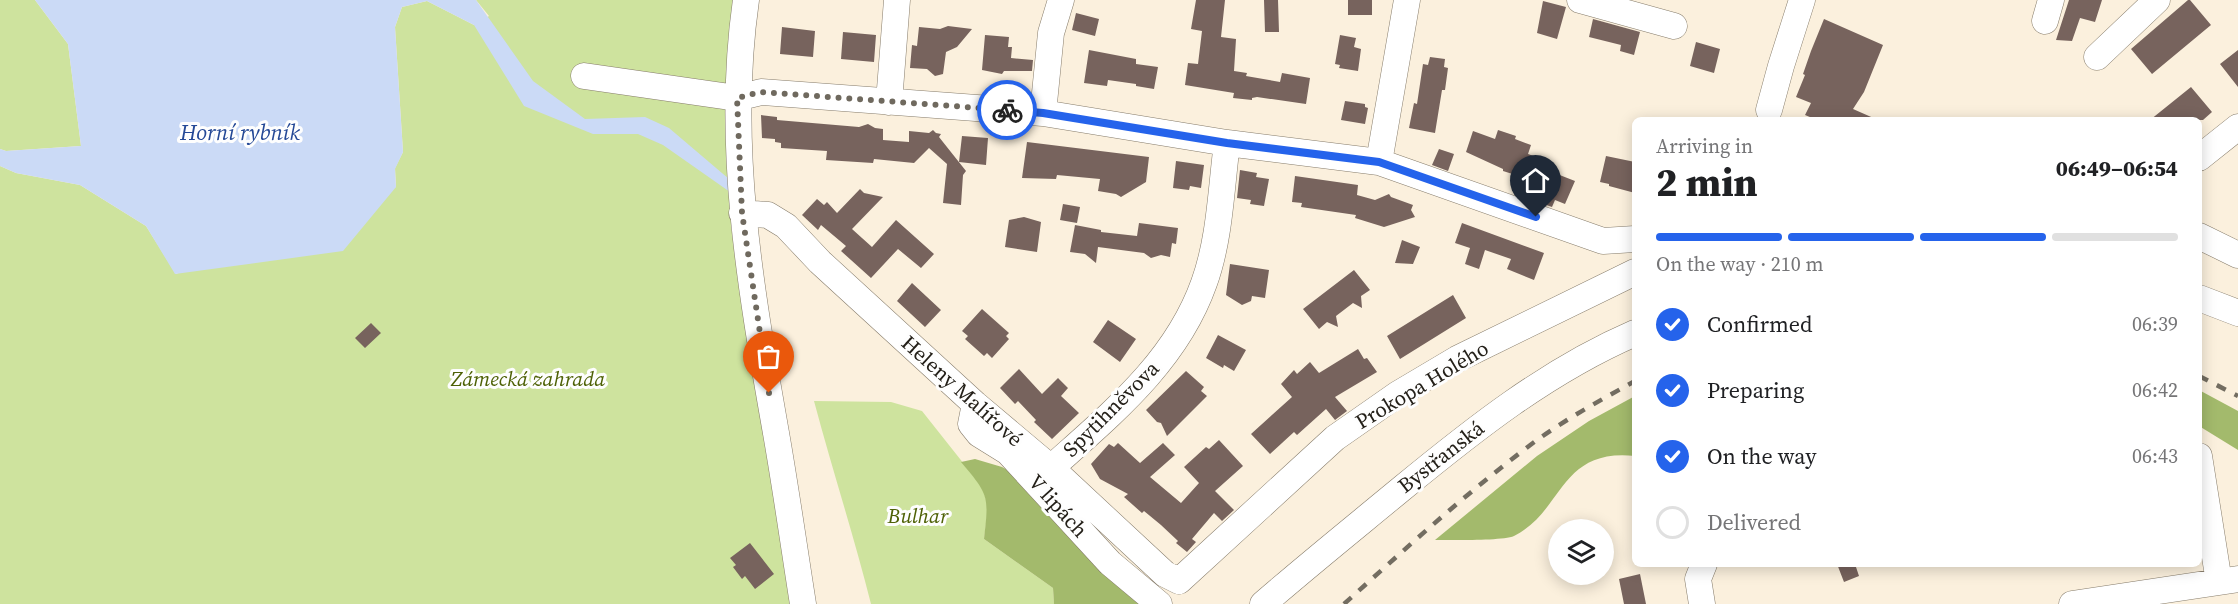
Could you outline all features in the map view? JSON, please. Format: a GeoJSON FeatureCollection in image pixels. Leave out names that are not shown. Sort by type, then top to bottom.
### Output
{"type":"FeatureCollection","features":[{"type":"Feature","properties":{"kind":"street"},"geometry":{"type":"LineString","coordinates":[[746,0],[737,98],[742,213],[785,537],[803,604]]}},
{"type":"Feature","properties":{"kind":"street"},"geometry":{"type":"LineString","coordinates":[[889,102],[897,0]]}},
{"type":"Feature","properties":{"kind":"street"},"geometry":{"type":"LineString","coordinates":[[1043,113],[1051,33],[1061,0]]}},
{"type":"Feature","properties":{"kind":"street"},"geometry":{"type":"LineString","coordinates":[[1379,162],[1407,0]]}},
{"type":"Feature","properties":{"kind":"street"},"geometry":{"type":"LineString","coordinates":[[1580,0],[1674,26]]}},
{"type":"Feature","properties":{"kind":"street"},"geometry":{"type":"LineString","coordinates":[[1770,110],[1802,0]]}},
{"type":"Feature","properties":{"kind":"street"},"geometry":{"type":"LineString","coordinates":[[2097,57],[2157,0]]}},
{"type":"Feature","properties":{"kind":"street"},"geometry":{"type":"LineString","coordinates":[[584,76],[737,98],[761,92],[1043,113],[1227,143],[1379,162],[1604,241],[1632,240]]}},
{"type":"Feature","properties":{"kind":"street"},"geometry":{"type":"LineString","coordinates":[[2202,156],[2238,127]]}},
{"type":"Feature","properties":{"kind":"street","name":"Spytihněvova"},"geometry":{"type":"LineString","coordinates":[[1051,468],[1144,381],[1178,338],[1204,283],[1214,242],[1227,143]]}},
{"type":"Feature","properties":{"kind":"street","name":"Heleny Malířové"},"geometry":{"type":"LineString","coordinates":[[742,213],[768,215],[786,226],[820,262],[975,404],[1051,468],[1165,574],[1179,581]]}},
{"type":"Feature","properties":{"kind":"street"},"geometry":{"type":"LineString","coordinates":[[2202,237],[2238,255]]}},
{"type":"Feature","properties":{"kind":"street","name":"Prokopa Holého"},"geometry":{"type":"LineString","coordinates":[[1179,581],[1335,438],[1398,394],[1457,359],[1632,273]]}},
{"type":"Feature","properties":{"kind":"street"},"geometry":{"type":"LineString","coordinates":[[2202,299],[2238,313]]}},
{"type":"Feature","properties":{"kind":"street","name":"Bystřanská"},"geometry":{"type":"LineString","coordinates":[[1263,604],[1478,428],[1526,392],[1572,364],[1632,334]]}},
{"type":"Feature","properties":{"kind":"street","name":"V lipách"},"geometry":{"type":"LineString","coordinates":[[975,404],[971,424],[979,434],[1008,452],[1110,563],[1159,604]]}},
{"type":"Feature","properties":{"kind":"street"},"geometry":{"type":"LineString","coordinates":[[2072,604],[2228,580],[2203,509]]}},
{"type":"Feature","properties":{"kind":"street"},"geometry":{"type":"LineString","coordinates":[[1702,604],[1698,579],[1703,567]]}},
{"type":"Feature","properties":{"kind":"green space"},"geometry":{"type":"Polygon","coordinates":[[[0,0],[35,0],[68,44],[81,146],[6,151],[0,149],[0,0]]]}},
{"type":"Feature","properties":{"kind":"green space","name":"Zámecká zahrada"},"geometry":{"type":"Polygon","coordinates":[[[476,0],[735,0],[731,107],[731,227],[794,604],[0,604],[0,166],[16,173],[80,185],[146,226],[176,274],[396,187],[395,168],[403,152],[395,27],[402,7],[427,1],[474,25],[489,16],[476,0]]]}},
{"type":"Feature","properties":{"kind":"green space"},"geometry":{"type":"Polygon","coordinates":[[[2202,392],[2238,411],[2238,450],[2202,428],[2202,392]]]}},
{"type":"Feature","properties":{"kind":"green space"},"geometry":{"type":"Polygon","coordinates":[[[1632,398],[1632,456],[1610,456],[1591,462],[1576,471],[1543,512],[1514,536],[1435,540],[1537,456],[1589,421],[1632,398]]]}},
{"type":"Feature","properties":{"kind":"green space","name":"Bulhar"},"geometry":{"type":"Polygon","coordinates":[[[814,401],[891,402],[922,411],[983,488],[988,508],[984,539],[1053,588],[1054,604],[871,604],[814,401]]]}},
{"type":"Feature","properties":{"kind":"green space"},"geometry":{"type":"Polygon","coordinates":[[[975,459],[1002,467],[1018,476],[1139,604],[1054,604],[1053,588],[984,539],[985,497],[977,482],[961,462],[975,459]]]}},
{"type":"Feature","properties":{"kind":"water","name":"Horní rybník"},"geometry":{"type":"Polygon","coordinates":[[[35,0],[476,0],[533,81],[585,119],[645,117],[669,128],[729,179],[730,192],[663,145],[638,134],[593,134],[524,106],[474,25],[427,1],[402,7],[395,27],[403,152],[395,169],[396,187],[343,251],[175,274],[146,226],[80,185],[16,173],[0,166],[0,149],[6,151],[81,146],[68,44],[35,0]]]}},
{"type":"Feature","properties":{"kind":"building"},"geometry":{"type":"Polygon","coordinates":[[[1196,0],[1225,0],[1221,37],[1236,39],[1234,71],[1247,73],[1246,76],[1280,82],[1282,73],[1310,78],[1306,104],[1257,97],[1252,100],[1233,98],[1234,93],[1185,85],[1188,63],[1198,64],[1202,31],[1191,29],[1196,0]]]}},
{"type":"Feature","properties":{"kind":"building"},"geometry":{"type":"Polygon","coordinates":[[[1264,0],[1278,0],[1279,32],[1265,32],[1264,0]]]}},
{"type":"Feature","properties":{"kind":"building"},"geometry":{"type":"Polygon","coordinates":[[[1348,0],[1372,0],[1372,15],[1348,15],[1348,0]]]}},
{"type":"Feature","properties":{"kind":"building"},"geometry":{"type":"Polygon","coordinates":[[[2069,0],[2102,0],[2095,22],[2080,18],[2072,41],[2056,40],[2069,0]]]}},
{"type":"Feature","properties":{"kind":"building"},"geometry":{"type":"Polygon","coordinates":[[[2188,0],[2211,25],[2152,74],[2131,49],[2188,0]]]}},
{"type":"Feature","properties":{"kind":"building"},"geometry":{"type":"Polygon","coordinates":[[[1543,1],[1566,7],[1557,39],[1537,33],[1543,1]]]}},
{"type":"Feature","properties":{"kind":"building"},"geometry":{"type":"Polygon","coordinates":[[[1076,13],[1099,19],[1095,36],[1072,30],[1076,13]]]}},
{"type":"Feature","properties":{"kind":"building"},"geometry":{"type":"Polygon","coordinates":[[[1593,19],[1640,32],[1634,55],[1620,51],[1621,45],[1589,37],[1593,19]]]}},
{"type":"Feature","properties":{"kind":"building"},"geometry":{"type":"Polygon","coordinates":[[[1824,19],[1883,45],[1864,92],[1853,109],[1871,117],[1810,117],[1805,115],[1811,103],[1796,97],[1824,19]]]}},
{"type":"Feature","properties":{"kind":"building"},"geometry":{"type":"Polygon","coordinates":[[[948,26],[972,29],[957,47],[946,52],[943,74],[935,76],[927,69],[910,68],[912,45],[917,46],[919,27],[940,29],[948,26]]]}},
{"type":"Feature","properties":{"kind":"building"},"geometry":{"type":"Polygon","coordinates":[[[782,27],[815,31],[813,57],[780,54],[782,27]]]}},
{"type":"Feature","properties":{"kind":"building"},"geometry":{"type":"Polygon","coordinates":[[[843,32],[876,35],[874,62],[841,59],[843,32]]]}},
{"type":"Feature","properties":{"kind":"building"},"geometry":{"type":"Polygon","coordinates":[[[985,35],[1009,37],[1008,47],[1012,47],[1011,58],[1033,60],[1032,71],[1004,71],[1002,74],[982,70],[985,35]]]}},
{"type":"Feature","properties":{"kind":"building"},"geometry":{"type":"Polygon","coordinates":[[[1340,35],[1356,38],[1354,47],[1361,49],[1358,71],[1339,68],[1340,65],[1335,64],[1340,35]]]}},
{"type":"Feature","properties":{"kind":"building"},"geometry":{"type":"Polygon","coordinates":[[[1696,42],[1720,49],[1714,73],[1690,66],[1696,42]]]}},
{"type":"Feature","properties":{"kind":"building"},"geometry":{"type":"Polygon","coordinates":[[[1089,50],[1136,59],[1136,64],[1158,67],[1154,89],[1108,80],[1107,86],[1084,83],[1089,50]]]}},
{"type":"Feature","properties":{"kind":"building"},"geometry":{"type":"Polygon","coordinates":[[[2238,50],[2238,87],[2220,64],[2238,50]]]}},
{"type":"Feature","properties":{"kind":"building"},"geometry":{"type":"Polygon","coordinates":[[[1430,57],[1445,59],[1444,67],[1448,68],[1435,133],[1409,128],[1414,103],[1417,104],[1423,64],[1428,65],[1430,57]]]}},
{"type":"Feature","properties":{"kind":"building"},"geometry":{"type":"Polygon","coordinates":[[[2191,87],[2212,112],[2203,120],[2202,117],[2154,117],[2191,87]]]}},
{"type":"Feature","properties":{"kind":"building"},"geometry":{"type":"Polygon","coordinates":[[[1345,101],[1365,104],[1368,108],[1365,124],[1341,120],[1345,101]]]}},
{"type":"Feature","properties":{"kind":"building"},"geometry":{"type":"Polygon","coordinates":[[[761,115],[777,117],[777,120],[859,127],[868,124],[883,129],[883,140],[909,142],[909,131],[929,133],[933,130],[941,134],[939,137],[966,171],[963,175],[961,205],[943,203],[947,164],[929,148],[914,163],[874,159],[873,163],[826,160],[827,151],[781,148],[781,143],[775,142],[775,139],[762,138],[761,115]]]}},
{"type":"Feature","properties":{"kind":"building"},"geometry":{"type":"Polygon","coordinates":[[[1498,130],[1516,136],[1515,139],[1531,145],[1528,154],[1542,159],[1539,167],[1575,181],[1565,204],[1555,200],[1552,207],[1535,201],[1541,183],[1503,171],[1466,152],[1473,131],[1495,139],[1498,130]]]}},
{"type":"Feature","properties":{"kind":"building"},"geometry":{"type":"Polygon","coordinates":[[[962,136],[988,138],[986,165],[959,162],[962,136]]]}},
{"type":"Feature","properties":{"kind":"building"},"geometry":{"type":"Polygon","coordinates":[[[1027,142],[1149,157],[1146,182],[1121,197],[1098,191],[1100,179],[1057,175],[1056,179],[1022,178],[1027,142]]]}},
{"type":"Feature","properties":{"kind":"building"},"geometry":{"type":"Polygon","coordinates":[[[1439,149],[1454,154],[1448,171],[1432,165],[1439,149]]]}},
{"type":"Feature","properties":{"kind":"building"},"geometry":{"type":"Polygon","coordinates":[[[1606,156],[1632,161],[1632,192],[1600,182],[1606,156]]]}},
{"type":"Feature","properties":{"kind":"building"},"geometry":{"type":"Polygon","coordinates":[[[1176,161],[1204,165],[1201,188],[1190,186],[1189,190],[1173,188],[1176,161]]]}},
{"type":"Feature","properties":{"kind":"building"},"geometry":{"type":"Polygon","coordinates":[[[1240,170],[1257,173],[1256,177],[1269,179],[1264,206],[1250,204],[1251,200],[1237,198],[1240,170]]]}},
{"type":"Feature","properties":{"kind":"building"},"geometry":{"type":"Polygon","coordinates":[[[1295,176],[1358,185],[1357,195],[1375,200],[1389,194],[1391,197],[1413,205],[1411,210],[1415,217],[1384,227],[1355,218],[1356,215],[1301,207],[1302,203],[1292,202],[1295,176]]]}},
{"type":"Feature","properties":{"kind":"building"},"geometry":{"type":"Polygon","coordinates":[[[860,189],[864,193],[883,197],[852,229],[872,247],[896,220],[934,254],[921,268],[898,249],[871,278],[841,251],[846,246],[821,225],[818,230],[802,215],[817,199],[824,205],[827,202],[837,213],[860,189]]]}},
{"type":"Feature","properties":{"kind":"building"},"geometry":{"type":"Polygon","coordinates":[[[1063,204],[1080,207],[1077,223],[1060,220],[1063,204]]]}},
{"type":"Feature","properties":{"kind":"building"},"geometry":{"type":"Polygon","coordinates":[[[1024,217],[1041,222],[1037,252],[1005,247],[1009,220],[1024,217]]]}},
{"type":"Feature","properties":{"kind":"building"},"geometry":{"type":"Polygon","coordinates":[[[1139,223],[1178,228],[1176,244],[1172,243],[1170,257],[1161,255],[1151,258],[1144,253],[1098,247],[1096,263],[1085,254],[1070,252],[1075,225],[1101,230],[1101,232],[1137,236],[1139,223]]]}},
{"type":"Feature","properties":{"kind":"building"},"geometry":{"type":"Polygon","coordinates":[[[1462,223],[1544,253],[1534,280],[1507,269],[1511,259],[1485,250],[1479,269],[1465,264],[1470,248],[1455,243],[1462,223]]]}},
{"type":"Feature","properties":{"kind":"building"},"geometry":{"type":"Polygon","coordinates":[[[1402,240],[1420,247],[1413,264],[1395,263],[1402,240]]]}},
{"type":"Feature","properties":{"kind":"building"},"geometry":{"type":"Polygon","coordinates":[[[1230,264],[1269,270],[1265,298],[1252,296],[1251,301],[1242,305],[1226,295],[1230,264]]]}},
{"type":"Feature","properties":{"kind":"building"},"geometry":{"type":"Polygon","coordinates":[[[1354,270],[1370,290],[1361,296],[1362,308],[1353,303],[1336,316],[1338,327],[1327,322],[1319,329],[1303,309],[1354,270]]]}},
{"type":"Feature","properties":{"kind":"building"},"geometry":{"type":"Polygon","coordinates":[[[912,283],[941,310],[925,327],[897,301],[912,283]]]}},
{"type":"Feature","properties":{"kind":"building"},"geometry":{"type":"Polygon","coordinates":[[[1453,295],[1466,318],[1400,359],[1387,336],[1453,295]]]}},
{"type":"Feature","properties":{"kind":"building"},"geometry":{"type":"Polygon","coordinates":[[[982,309],[1009,333],[1006,336],[1009,339],[992,358],[987,353],[984,356],[965,339],[968,336],[962,331],[982,309]]]}},
{"type":"Feature","properties":{"kind":"building"},"geometry":{"type":"Polygon","coordinates":[[[1108,320],[1136,339],[1120,362],[1093,342],[1108,320]]]}},
{"type":"Feature","properties":{"kind":"building"},"geometry":{"type":"Polygon","coordinates":[[[371,323],[381,333],[365,348],[355,338],[371,323]]]}},
{"type":"Feature","properties":{"kind":"building"},"geometry":{"type":"Polygon","coordinates":[[[1218,335],[1246,350],[1234,371],[1224,365],[1223,368],[1206,358],[1218,335]]]}},
{"type":"Feature","properties":{"kind":"building"},"geometry":{"type":"Polygon","coordinates":[[[1358,349],[1377,372],[1335,397],[1347,411],[1335,420],[1326,409],[1297,435],[1294,432],[1270,454],[1251,434],[1292,397],[1281,384],[1294,370],[1297,374],[1310,362],[1319,373],[1358,349]]]}},
{"type":"Feature","properties":{"kind":"building"},"geometry":{"type":"Polygon","coordinates":[[[1019,369],[1042,394],[1058,378],[1068,388],[1061,396],[1079,413],[1052,439],[1034,422],[1036,420],[1018,401],[1015,404],[1000,388],[1019,369]]]}},
{"type":"Feature","properties":{"kind":"building"},"geometry":{"type":"Polygon","coordinates":[[[1186,371],[1204,387],[1201,391],[1207,396],[1167,436],[1161,423],[1157,422],[1146,410],[1186,371]]]}},
{"type":"Feature","properties":{"kind":"building"},"geometry":{"type":"Polygon","coordinates":[[[1219,440],[1243,466],[1215,491],[1234,510],[1222,521],[1214,513],[1192,539],[1196,542],[1187,552],[1161,525],[1144,511],[1142,513],[1124,497],[1128,494],[1100,479],[1091,464],[1109,444],[1114,447],[1118,443],[1140,463],[1163,443],[1175,455],[1150,477],[1181,503],[1199,483],[1184,467],[1206,447],[1209,449],[1219,440]]]}},
{"type":"Feature","properties":{"kind":"building"},"geometry":{"type":"Polygon","coordinates":[[[750,543],[774,574],[755,589],[745,576],[742,579],[733,567],[736,565],[730,558],[750,543]]]}},
{"type":"Feature","properties":{"kind":"building"},"geometry":{"type":"Polygon","coordinates":[[[1838,567],[1856,567],[1859,576],[1844,582],[1838,567]]]}},
{"type":"Feature","properties":{"kind":"building"},"geometry":{"type":"Polygon","coordinates":[[[1640,574],[1646,604],[1624,604],[1619,579],[1640,574]]]}},
{"type":"Feature","properties":{"kind":"railway"},"geometry":{"type":"LineString","coordinates":[[2202,378],[2238,396]]}},
{"type":"Feature","properties":{"kind":"railway"},"geometry":{"type":"LineString","coordinates":[[1344,604],[1458,503],[1529,446],[1632,383]]}},
{"type":"Feature","properties":{"kind":"way so far"},"geometry":{"type":"LineString","coordinates":[[769,393],[758,332],[742,213],[737,98],[761,92],[1007,110]]}},
{"type":"Feature","properties":{"kind":"route"},"geometry":{"type":"LineString","coordinates":[[1007,110],[1043,113],[1227,143],[1379,162],[1536,217]]}}]}
